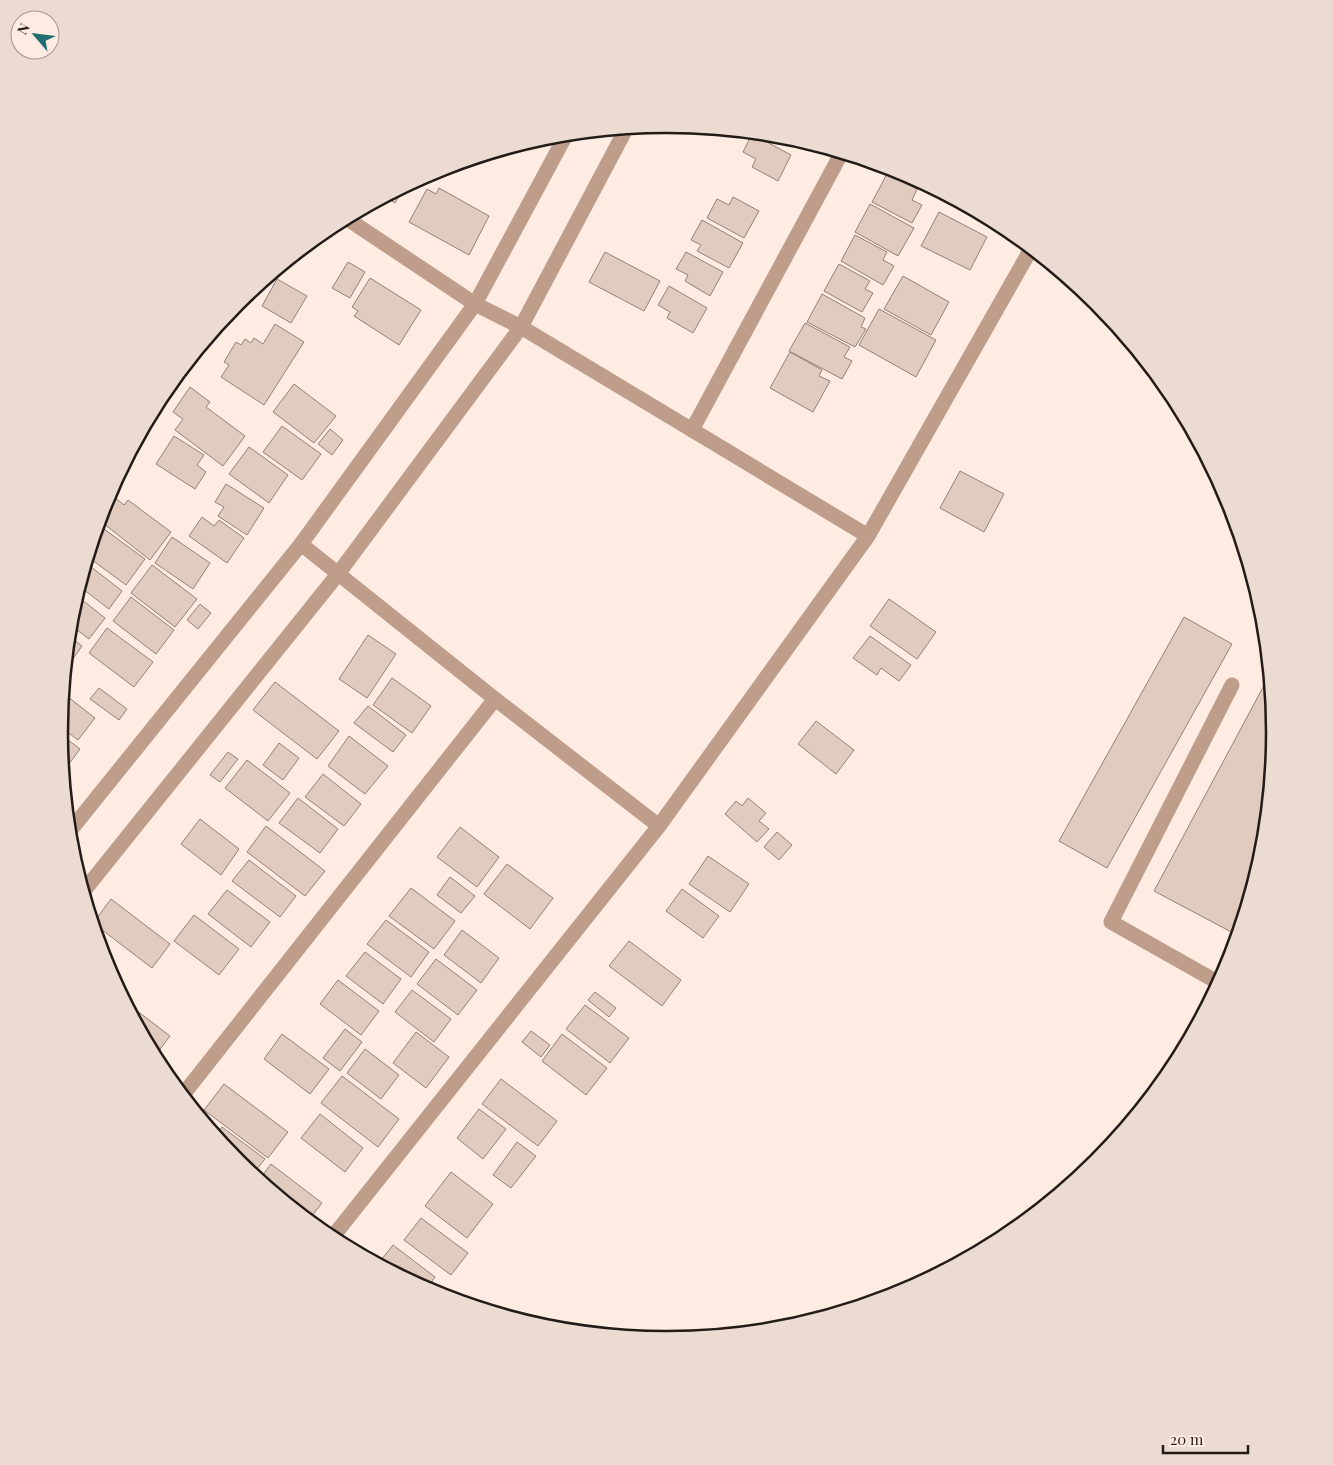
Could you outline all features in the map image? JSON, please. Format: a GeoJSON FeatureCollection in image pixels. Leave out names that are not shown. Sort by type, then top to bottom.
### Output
{"type":"FeatureCollection","features":[{"type":"Feature","properties":{"kind":"street"},"geometry":{"type":"LineString","coordinates":[[88,886],[338,574],[521,327],[623,135]]}},
{"type":"Feature","properties":{"kind":"street"},"geometry":{"type":"LineString","coordinates":[[75,823],[301,544],[475,304],[562,143]]}},
{"type":"Feature","properties":{"kind":"street"},"geometry":{"type":"LineString","coordinates":[[692,430],[839,159]]}},
{"type":"Feature","properties":{"kind":"street"},"geometry":{"type":"LineString","coordinates":[[353,223],[475,304],[521,327],[868,536]]}},
{"type":"Feature","properties":{"kind":"street"},"geometry":{"type":"LineString","coordinates":[[336,1232],[659,826],[868,536],[1028,255]]}},
{"type":"Feature","properties":{"kind":"street"},"geometry":{"type":"LineString","coordinates":[[301,544],[659,826]]}},
{"type":"Feature","properties":{"kind":"street"},"geometry":{"type":"LineString","coordinates":[[1212,978],[1110,922],[1232,686]]}},
{"type":"Feature","properties":{"kind":"street"},"geometry":{"type":"LineString","coordinates":[[186,1090],[495,698]]}},
{"type":"Feature","properties":{"kind":"building"},"geometry":{"type":"Polygon","coordinates":[[[749,140],[768,143],[791,155],[778,181],[752,167],[756,159],[743,152],[749,140]]]}},
{"type":"Feature","properties":{"kind":"building"},"geometry":{"type":"Polygon","coordinates":[[[886,175],[917,189],[912,200],[922,205],[912,223],[872,202],[886,175]]]}},
{"type":"Feature","properties":{"kind":"building"},"geometry":{"type":"Polygon","coordinates":[[[439,188],[489,216],[469,255],[409,222],[427,189],[436,194],[439,188]]]}},
{"type":"Feature","properties":{"kind":"building"},"geometry":{"type":"Polygon","coordinates":[[[733,197],[759,211],[744,238],[707,218],[717,199],[729,205],[733,197]]]}},
{"type":"Feature","properties":{"kind":"building"},"geometry":{"type":"Polygon","coordinates":[[[870,204],[914,228],[898,256],[855,232],[870,204]]]}},
{"type":"Feature","properties":{"kind":"building"},"geometry":{"type":"Polygon","coordinates":[[[939,212],[987,237],[970,270],[921,246],[939,212]]]}},
{"type":"Feature","properties":{"kind":"building"},"geometry":{"type":"Polygon","coordinates":[[[702,220],[743,243],[729,268],[697,251],[701,245],[691,240],[702,220]]]}},
{"type":"Feature","properties":{"kind":"building"},"geometry":{"type":"Polygon","coordinates":[[[855,235],[887,252],[883,260],[894,266],[883,285],[841,261],[855,235]]]}},
{"type":"Feature","properties":{"kind":"building"},"geometry":{"type":"Polygon","coordinates":[[[605,252],[660,281],[644,311],[589,282],[605,252]]]}},
{"type":"Feature","properties":{"kind":"building"},"geometry":{"type":"Polygon","coordinates":[[[686,252],[723,272],[710,296],[685,281],[688,275],[676,269],[686,252]]]}},
{"type":"Feature","properties":{"kind":"building"},"geometry":{"type":"Polygon","coordinates":[[[348,262],[365,272],[350,298],[332,288],[348,262]]]}},
{"type":"Feature","properties":{"kind":"building"},"geometry":{"type":"Polygon","coordinates":[[[839,264],[870,281],[865,289],[873,293],[862,312],[824,291],[839,264]]]}},
{"type":"Feature","properties":{"kind":"building"},"geometry":{"type":"Polygon","coordinates":[[[903,276],[949,302],[931,335],[884,309],[903,276]]]}},
{"type":"Feature","properties":{"kind":"building"},"geometry":{"type":"Polygon","coordinates":[[[370,278],[421,310],[399,345],[354,316],[358,311],[352,307],[370,278]]]}},
{"type":"Feature","properties":{"kind":"building"},"geometry":{"type":"Polygon","coordinates":[[[277,279],[307,296],[291,323],[262,306],[277,279]]]}},
{"type":"Feature","properties":{"kind":"building"},"geometry":{"type":"Polygon","coordinates":[[[669,286],[707,308],[693,333],[667,318],[670,312],[658,305],[669,286]]]}},
{"type":"Feature","properties":{"kind":"building"},"geometry":{"type":"Polygon","coordinates":[[[822,294],[865,318],[861,327],[866,329],[855,347],[807,322],[822,294]]]}},
{"type":"Feature","properties":{"kind":"building"},"geometry":{"type":"Polygon","coordinates":[[[879,309],[936,340],[916,377],[859,345],[879,309]]]}},
{"type":"Feature","properties":{"kind":"building"},"geometry":{"type":"Polygon","coordinates":[[[805,323],[850,347],[844,357],[852,361],[842,379],[789,351],[805,323]]]}},
{"type":"Feature","properties":{"kind":"building"},"geometry":{"type":"Polygon","coordinates":[[[275,324],[304,342],[264,405],[221,377],[229,365],[224,362],[236,342],[241,345],[245,339],[251,343],[254,338],[263,344],[275,324]]]}},
{"type":"Feature","properties":{"kind":"building"},"geometry":{"type":"Polygon","coordinates":[[[790,352],[822,370],[819,376],[830,381],[813,412],[770,388],[790,352]]]}},
{"type":"Feature","properties":{"kind":"building"},"geometry":{"type":"Polygon","coordinates":[[[294,384],[336,416],[314,443],[273,412],[294,384]]]}},
{"type":"Feature","properties":{"kind":"building"},"geometry":{"type":"Polygon","coordinates":[[[190,387],[210,402],[206,407],[245,436],[223,466],[175,430],[183,419],[173,412],[190,387]]]}},
{"type":"Feature","properties":{"kind":"building"},"geometry":{"type":"Polygon","coordinates":[[[282,426],[321,454],[302,480],[263,452],[282,426]]]}},
{"type":"Feature","properties":{"kind":"building"},"geometry":{"type":"Polygon","coordinates":[[[330,429],[343,440],[332,455],[318,444],[330,429]]]}},
{"type":"Feature","properties":{"kind":"building"},"geometry":{"type":"Polygon","coordinates":[[[174,436],[204,455],[197,465],[206,472],[195,489],[156,464],[174,436]]]}},
{"type":"Feature","properties":{"kind":"building"},"geometry":{"type":"Polygon","coordinates":[[[249,447],[288,475],[269,503],[229,474],[249,447]]]}},
{"type":"Feature","properties":{"kind":"building"},"geometry":{"type":"Polygon","coordinates":[[[960,471],[1004,494],[984,532],[940,508],[960,471]]]}},
{"type":"Feature","properties":{"kind":"building"},"geometry":{"type":"Polygon","coordinates":[[[226,484],[264,508],[247,535],[218,516],[224,507],[215,502],[226,484]]]}},
{"type":"Feature","properties":{"kind":"building"},"geometry":{"type":"Polygon","coordinates":[[[115,498],[124,505],[128,500],[171,532],[150,560],[105,525],[115,498]]]}},
{"type":"Feature","properties":{"kind":"building"},"geometry":{"type":"Polygon","coordinates":[[[202,517],[214,526],[219,520],[244,538],[227,563],[189,536],[202,517]]]}},
{"type":"Feature","properties":{"kind":"building"},"geometry":{"type":"Polygon","coordinates":[[[104,529],[145,559],[126,585],[93,561],[104,529]]]}},
{"type":"Feature","properties":{"kind":"building"},"geometry":{"type":"Polygon","coordinates":[[[172,537],[210,563],[193,589],[155,563],[172,537]]]}},
{"type":"Feature","properties":{"kind":"building"},"geometry":{"type":"Polygon","coordinates":[[[152,565],[197,599],[175,627],[131,593],[152,565]]]}},
{"type":"Feature","properties":{"kind":"building"},"geometry":{"type":"Polygon","coordinates":[[[91,567],[122,591],[109,609],[85,591],[91,567]]]}},
{"type":"Feature","properties":{"kind":"building"},"geometry":{"type":"Polygon","coordinates":[[[131,597],[174,630],[156,654],[113,621],[131,597]]]}},
{"type":"Feature","properties":{"kind":"building"},"geometry":{"type":"Polygon","coordinates":[[[889,599],[936,632],[917,659],[870,626],[889,599]]]}},
{"type":"Feature","properties":{"kind":"building"},"geometry":{"type":"Polygon","coordinates":[[[83,600],[105,618],[89,639],[77,630],[83,600]]]}},
{"type":"Feature","properties":{"kind":"building"},"geometry":{"type":"Polygon","coordinates":[[[200,604],[211,613],[198,629],[187,620],[200,604]]]}},
{"type":"Feature","properties":{"kind":"building"},"geometry":{"type":"Polygon","coordinates":[[[1184,617],[1232,644],[1107,868],[1059,841],[1184,617]]]}},
{"type":"Feature","properties":{"kind":"building"},"geometry":{"type":"Polygon","coordinates":[[[107,628],[153,662],[134,687],[89,653],[107,628]]]}},
{"type":"Feature","properties":{"kind":"building"},"geometry":{"type":"Polygon","coordinates":[[[368,635],[396,654],[367,698],[339,679],[368,635]]]}},
{"type":"Feature","properties":{"kind":"building"},"geometry":{"type":"Polygon","coordinates":[[[870,636],[911,665],[899,681],[881,668],[877,675],[853,658],[870,636]]]}},
{"type":"Feature","properties":{"kind":"building"},"geometry":{"type":"Polygon","coordinates":[[[75,641],[82,646],[72,659],[75,641]]]}},
{"type":"Feature","properties":{"kind":"building"},"geometry":{"type":"Polygon","coordinates":[[[392,678],[431,706],[412,733],[373,705],[392,678]]]}},
{"type":"Feature","properties":{"kind":"building"},"geometry":{"type":"Polygon","coordinates":[[[275,682],[339,731],[317,759],[253,710],[275,682]]]}},
{"type":"Feature","properties":{"kind":"building"},"geometry":{"type":"Polygon","coordinates":[[[1263,687],[1266,732],[1260,811],[1245,888],[1231,932],[1154,891],[1263,687]]]}},
{"type":"Feature","properties":{"kind":"building"},"geometry":{"type":"Polygon","coordinates":[[[99,688],[127,709],[119,720],[90,699],[99,688]]]}},
{"type":"Feature","properties":{"kind":"building"},"geometry":{"type":"Polygon","coordinates":[[[69,698],[95,718],[78,740],[68,733],[69,698]]]}},
{"type":"Feature","properties":{"kind":"building"},"geometry":{"type":"Polygon","coordinates":[[[368,706],[406,735],[393,752],[354,723],[368,706]]]}},
{"type":"Feature","properties":{"kind":"building"},"geometry":{"type":"Polygon","coordinates":[[[816,721],[854,750],[836,774],[798,744],[816,721]]]}},
{"type":"Feature","properties":{"kind":"building"},"geometry":{"type":"Polygon","coordinates":[[[349,736],[388,766],[365,794],[328,766],[349,736]]]}},
{"type":"Feature","properties":{"kind":"building"},"geometry":{"type":"Polygon","coordinates":[[[68,740],[80,749],[69,764],[68,740]]]}},
{"type":"Feature","properties":{"kind":"building"},"geometry":{"type":"Polygon","coordinates":[[[279,743],[299,758],[283,780],[263,765],[279,743]]]}},
{"type":"Feature","properties":{"kind":"building"},"geometry":{"type":"Polygon","coordinates":[[[228,752],[238,759],[220,782],[210,775],[228,752]]]}},
{"type":"Feature","properties":{"kind":"building"},"geometry":{"type":"Polygon","coordinates":[[[247,760],[290,793],[268,821],[225,788],[247,760]]]}},
{"type":"Feature","properties":{"kind":"building"},"geometry":{"type":"Polygon","coordinates":[[[323,774],[361,804],[344,826],[305,797],[323,774]]]}},
{"type":"Feature","properties":{"kind":"building"},"geometry":{"type":"Polygon","coordinates":[[[298,798],[338,829],[320,853],[279,823],[298,798]]]}},
{"type":"Feature","properties":{"kind":"building"},"geometry":{"type":"Polygon","coordinates":[[[748,798],[766,813],[759,821],[769,829],[757,842],[725,814],[736,801],[742,806],[748,798]]]}},
{"type":"Feature","properties":{"kind":"building"},"geometry":{"type":"Polygon","coordinates":[[[200,819],[239,849],[221,875],[181,844],[200,819]]]}},
{"type":"Feature","properties":{"kind":"building"},"geometry":{"type":"Polygon","coordinates":[[[266,826],[325,871],[305,896],[247,852],[266,826]]]}},
{"type":"Feature","properties":{"kind":"building"},"geometry":{"type":"Polygon","coordinates":[[[460,827],[499,857],[477,887],[437,857],[460,827]]]}},
{"type":"Feature","properties":{"kind":"building"},"geometry":{"type":"Polygon","coordinates":[[[777,832],[792,845],[779,860],[764,847],[777,832]]]}},
{"type":"Feature","properties":{"kind":"building"},"geometry":{"type":"Polygon","coordinates":[[[708,856],[749,884],[730,912],[689,884],[708,856]]]}},
{"type":"Feature","properties":{"kind":"building"},"geometry":{"type":"Polygon","coordinates":[[[249,860],[296,896],[280,917],[232,881],[249,860]]]}},
{"type":"Feature","properties":{"kind":"building"},"geometry":{"type":"Polygon","coordinates":[[[507,864],[553,898],[530,929],[484,894],[507,864]]]}},
{"type":"Feature","properties":{"kind":"building"},"geometry":{"type":"Polygon","coordinates":[[[450,877],[475,896],[461,913],[437,895],[450,877]]]}},
{"type":"Feature","properties":{"kind":"building"},"geometry":{"type":"Polygon","coordinates":[[[411,888],[455,921],[434,949],[389,916],[411,888]]]}},
{"type":"Feature","properties":{"kind":"building"},"geometry":{"type":"Polygon","coordinates":[[[682,889],[719,916],[703,938],[666,911],[682,889]]]}},
{"type":"Feature","properties":{"kind":"building"},"geometry":{"type":"Polygon","coordinates":[[[227,890],[270,922],[251,947],[208,914],[227,890]]]}},
{"type":"Feature","properties":{"kind":"building"},"geometry":{"type":"Polygon","coordinates":[[[111,899],[170,944],[152,968],[100,929],[97,918],[111,899]]]}},
{"type":"Feature","properties":{"kind":"building"},"geometry":{"type":"Polygon","coordinates":[[[194,915],[239,949],[219,975],[174,941],[194,915]]]}},
{"type":"Feature","properties":{"kind":"building"},"geometry":{"type":"Polygon","coordinates":[[[386,920],[429,952],[411,977],[367,944],[386,920]]]}},
{"type":"Feature","properties":{"kind":"building"},"geometry":{"type":"Polygon","coordinates":[[[462,930],[499,958],[481,983],[444,955],[462,930]]]}},
{"type":"Feature","properties":{"kind":"building"},"geometry":{"type":"Polygon","coordinates":[[[629,941],[681,980],[662,1006],[609,966],[629,941]]]}},
{"type":"Feature","properties":{"kind":"building"},"geometry":{"type":"Polygon","coordinates":[[[365,952],[401,979],[383,1004],[346,976],[365,952]]]}},
{"type":"Feature","properties":{"kind":"building"},"geometry":{"type":"Polygon","coordinates":[[[436,959],[477,990],[458,1015],[417,984],[436,959]]]}},
{"type":"Feature","properties":{"kind":"building"},"geometry":{"type":"Polygon","coordinates":[[[338,980],[379,1011],[361,1035],[320,1004],[338,980]]]}},
{"type":"Feature","properties":{"kind":"building"},"geometry":{"type":"Polygon","coordinates":[[[412,990],[451,1019],[434,1042],[395,1012],[412,990]]]}},
{"type":"Feature","properties":{"kind":"building"},"geometry":{"type":"Polygon","coordinates":[[[595,992],[616,1008],[609,1017],[588,1000],[595,992]]]}},
{"type":"Feature","properties":{"kind":"building"},"geometry":{"type":"Polygon","coordinates":[[[585,1005],[629,1038],[610,1063],[566,1029],[585,1005]]]}},
{"type":"Feature","properties":{"kind":"building"},"geometry":{"type":"Polygon","coordinates":[[[136,1010],[170,1036],[159,1050],[136,1010]]]}},
{"type":"Feature","properties":{"kind":"building"},"geometry":{"type":"Polygon","coordinates":[[[345,1029],[362,1042],[340,1071],[323,1058],[345,1029]]]}},
{"type":"Feature","properties":{"kind":"building"},"geometry":{"type":"Polygon","coordinates":[[[531,1031],[550,1045],[541,1057],[522,1042],[531,1031]]]}},
{"type":"Feature","properties":{"kind":"building"},"geometry":{"type":"Polygon","coordinates":[[[416,1032],[449,1057],[426,1088],[393,1063],[416,1032]]]}},
{"type":"Feature","properties":{"kind":"building"},"geometry":{"type":"Polygon","coordinates":[[[282,1034],[329,1069],[310,1094],[264,1059],[282,1034]]]}},
{"type":"Feature","properties":{"kind":"building"},"geometry":{"type":"Polygon","coordinates":[[[562,1034],[607,1068],[586,1095],[542,1061],[562,1034]]]}},
{"type":"Feature","properties":{"kind":"building"},"geometry":{"type":"Polygon","coordinates":[[[365,1049],[399,1075],[381,1099],[347,1073],[365,1049]]]}},
{"type":"Feature","properties":{"kind":"building"},"geometry":{"type":"Polygon","coordinates":[[[342,1076],[399,1119],[378,1147],[321,1103],[342,1076]]]}},
{"type":"Feature","properties":{"kind":"building"},"geometry":{"type":"Polygon","coordinates":[[[501,1079],[557,1121],[538,1146],[482,1104],[501,1079]]]}},
{"type":"Feature","properties":{"kind":"building"},"geometry":{"type":"Polygon","coordinates":[[[224,1084],[288,1132],[268,1158],[204,1110],[224,1084]]]}},
{"type":"Feature","properties":{"kind":"building"},"geometry":{"type":"Polygon","coordinates":[[[479,1109],[506,1129],[483,1159],[457,1138],[479,1109]]]}},
{"type":"Feature","properties":{"kind":"building"},"geometry":{"type":"Polygon","coordinates":[[[320,1114],[363,1148],[345,1172],[301,1138],[320,1114]]]}},
{"type":"Feature","properties":{"kind":"building"},"geometry":{"type":"Polygon","coordinates":[[[222,1127],[265,1159],[257,1169],[219,1131],[222,1127]]]}},
{"type":"Feature","properties":{"kind":"building"},"geometry":{"type":"Polygon","coordinates":[[[517,1142],[536,1156],[511,1188],[493,1175],[517,1142]]]}},
{"type":"Feature","properties":{"kind":"building"},"geometry":{"type":"Polygon","coordinates":[[[271,1164],[322,1203],[312,1215],[263,1175],[271,1164]]]}},
{"type":"Feature","properties":{"kind":"building"},"geometry":{"type":"Polygon","coordinates":[[[451,1172],[493,1204],[467,1238],[425,1206],[451,1172]]]}},
{"type":"Feature","properties":{"kind":"building"},"geometry":{"type":"Polygon","coordinates":[[[421,1218],[468,1253],[451,1275],[404,1240],[421,1218]]]}},
{"type":"Feature","properties":{"kind":"building"},"geometry":{"type":"Polygon","coordinates":[[[393,1245],[435,1277],[431,1283],[382,1259],[393,1245]]]}}]}
